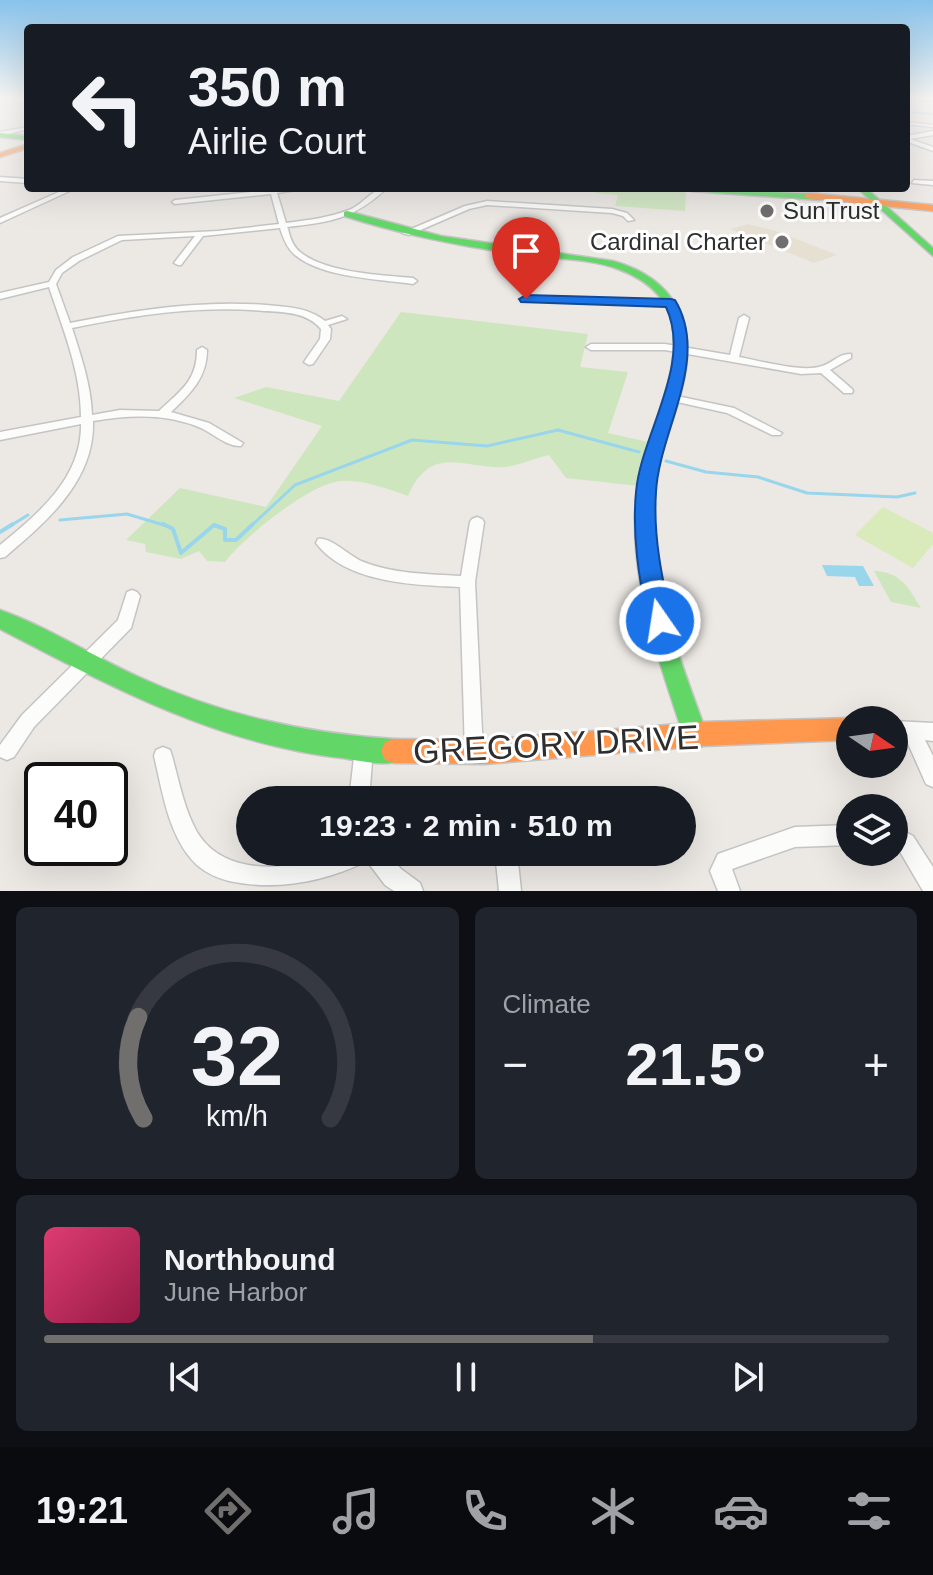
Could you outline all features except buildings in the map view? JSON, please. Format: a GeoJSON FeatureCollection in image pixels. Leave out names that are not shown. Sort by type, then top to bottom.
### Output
{"type":"FeatureCollection","features":[{"type":"Feature","properties":{"kind":"street"},"geometry":{"type":"LineString","coordinates":[[912,141],[933,149]]}},
{"type":"Feature","properties":{"kind":"street"},"geometry":{"type":"LineString","coordinates":[[0,155],[24,147]]}},
{"type":"Feature","properties":{"kind":"street"},"geometry":{"type":"LineString","coordinates":[[0,179],[24,179]]}},
{"type":"Feature","properties":{"kind":"street"},"geometry":{"type":"LineString","coordinates":[[914,182],[933,183]]}},
{"type":"Feature","properties":{"kind":"street"},"geometry":{"type":"LineString","coordinates":[[0,221],[65,192]]}},
{"type":"Feature","properties":{"kind":"street"},"geometry":{"type":"LineString","coordinates":[[175,202],[265,192]]}},
{"type":"Feature","properties":{"kind":"street"},"geometry":{"type":"LineString","coordinates":[[274,192],[291,247],[312,261],[342,270],[413,281]]}},
{"type":"Feature","properties":{"kind":"street"},"geometry":{"type":"LineString","coordinates":[[0,296],[52,284],[59,272],[76,259],[118,235],[200,235],[284,226],[347,214],[378,192]]}},
{"type":"Feature","properties":{"kind":"street"},"geometry":{"type":"LineString","coordinates":[[745,192],[878,197],[933,206]]}},
{"type":"Feature","properties":{"kind":"street"},"geometry":{"type":"LineString","coordinates":[[878,197],[933,241]]}},
{"type":"Feature","properties":{"kind":"street"},"geometry":{"type":"LineString","coordinates":[[878,197],[933,253]]}},
{"type":"Feature","properties":{"kind":"street"},"geometry":{"type":"LineString","coordinates":[[406,233],[467,207],[493,203],[612,211],[625,214],[630,220]]}},
{"type":"Feature","properties":{"kind":"street"},"geometry":{"type":"LineString","coordinates":[[347,214],[406,233],[630,270],[650,280],[671,303],[678,318],[681,349],[672,398],[649,466],[645,539],[658,614],[696,737]]}},
{"type":"Feature","properties":{"kind":"street"},"geometry":{"type":"LineString","coordinates":[[178,263],[200,235]]}},
{"type":"Feature","properties":{"kind":"street"},"geometry":{"type":"LineString","coordinates":[[523,252],[530,243],[545,235]]}},
{"type":"Feature","properties":{"kind":"street"},"geometry":{"type":"LineString","coordinates":[[0,553],[48,513],[75,478],[87,446],[82,375],[52,284]]}},
{"type":"Feature","properties":{"kind":"street"},"geometry":{"type":"LineString","coordinates":[[526,299],[671,303]]}},
{"type":"Feature","properties":{"kind":"street"},"geometry":{"type":"LineString","coordinates":[[67,326],[152,308],[218,304],[299,312],[323,324],[342,319]]}},
{"type":"Feature","properties":{"kind":"street"},"geometry":{"type":"LineString","coordinates":[[734,358],[744,318]]}},
{"type":"Feature","properties":{"kind":"street"},"geometry":{"type":"LineString","coordinates":[[309,362],[325,339],[323,324]]}},
{"type":"Feature","properties":{"kind":"street"},"geometry":{"type":"LineString","coordinates":[[591,347],[681,349],[785,369],[823,370],[847,356]]}},
{"type":"Feature","properties":{"kind":"street"},"geometry":{"type":"LineString","coordinates":[[164,412],[196,381],[203,367],[202,350]]}},
{"type":"Feature","properties":{"kind":"street"},"geometry":{"type":"LineString","coordinates":[[823,370],[848,391]]}},
{"type":"Feature","properties":{"kind":"street"},"geometry":{"type":"LineString","coordinates":[[672,398],[730,410],[776,433]]}},
{"type":"Feature","properties":{"kind":"street"},"geometry":{"type":"LineString","coordinates":[[0,436],[125,411],[164,412],[237,443]]}},
{"type":"Feature","properties":{"kind":"street"},"geometry":{"type":"LineString","coordinates":[[474,754],[467,582],[477,522]]}},
{"type":"Feature","properties":{"kind":"street"},"geometry":{"type":"LineString","coordinates":[[323,543],[340,559],[368,570],[467,582]]}},
{"type":"Feature","properties":{"kind":"street"},"geometry":{"type":"LineString","coordinates":[[7,751],[28,721],[125,623],[132,596]]}},
{"type":"Feature","properties":{"kind":"street","name":"GREGORY DRIVE"},"geometry":{"type":"LineString","coordinates":[[0,619],[172,702],[233,724],[291,739],[364,749],[474,754],[836,730]]}},
{"type":"Feature","properties":{"kind":"street"},"geometry":{"type":"LineString","coordinates":[[908,730],[933,732]]}},
{"type":"Feature","properties":{"kind":"street"},"geometry":{"type":"LineString","coordinates":[[908,739],[933,777]]}},
{"type":"Feature","properties":{"kind":"street"},"geometry":{"type":"LineString","coordinates":[[360,786],[364,749]]}},
{"type":"Feature","properties":{"kind":"street"},"geometry":{"type":"LineString","coordinates":[[163,756],[189,836],[205,859],[227,870],[280,880],[307,876],[330,866]]}},
{"type":"Feature","properties":{"kind":"street"},"geometry":{"type":"LineString","coordinates":[[729,891],[721,871],[725,861],[795,837],[836,836]]}},
{"type":"Feature","properties":{"kind":"street"},"geometry":{"type":"LineString","coordinates":[[908,846],[933,887]]}},
{"type":"Feature","properties":{"kind":"street"},"geometry":{"type":"LineString","coordinates":[[384,866],[412,891]]}},
{"type":"Feature","properties":{"kind":"street"},"geometry":{"type":"LineString","coordinates":[[507,866],[510,891]]}},
{"type":"Feature","properties":{"kind":"shaded area","name":"Cardinal Charter"},"geometry":{"type":"Polygon","coordinates":[[[748,224],[776,231],[837,255],[814,263],[730,229],[748,224]]]}},
{"type":"Feature","properties":{"kind":"green space"},"geometry":{"type":"Polygon","coordinates":[[[686,192],[685,211],[615,206],[618,195],[595,193],[686,192]]]}},
{"type":"Feature","properties":{"kind":"green space"},"geometry":{"type":"Polygon","coordinates":[[[401,312],[588,334],[580,367],[628,372],[608,433],[648,442],[639,486],[566,478],[549,455],[506,467],[450,462],[428,469],[417,479],[408,496],[353,481],[322,486],[276,515],[225,562],[207,561],[199,551],[181,559],[146,552],[145,544],[126,540],[180,488],[266,507],[322,426],[234,398],[266,387],[339,401],[401,312]]]}},
{"type":"Feature","properties":{"kind":"green space"},"geometry":{"type":"Polygon","coordinates":[[[883,507],[933,533],[933,544],[913,568],[855,535],[883,507]]]}},
{"type":"Feature","properties":{"kind":"green space"},"geometry":{"type":"Polygon","coordinates":[[[874,571],[897,578],[908,587],[921,608],[891,602],[874,571]]]}},
{"type":"Feature","properties":{"kind":"water"},"geometry":{"type":"Polygon","coordinates":[[[822,565],[863,566],[874,586],[859,586],[855,577],[827,576],[822,565]]]}},
{"type":"Feature","properties":{"kind":"waterway"},"geometry":{"type":"LineString","coordinates":[[910,143],[922,148]]}},
{"type":"Feature","properties":{"kind":"waterway"},"geometry":{"type":"LineString","coordinates":[[251,526],[295,485],[412,440],[487,446],[558,430],[639,452]]}},
{"type":"Feature","properties":{"kind":"waterway"},"geometry":{"type":"LineString","coordinates":[[666,461],[706,472],[758,477],[807,493],[897,497],[915,493]]}},
{"type":"Feature","properties":{"kind":"waterway"},"geometry":{"type":"LineString","coordinates":[[60,520],[127,514],[167,526]]}},
{"type":"Feature","properties":{"kind":"waterway"},"geometry":{"type":"LineString","coordinates":[[10,526],[28,515]]}},
{"type":"Feature","properties":{"kind":"waterway"},"geometry":{"type":"LineString","coordinates":[[0,532],[13,524]]}},
{"type":"Feature","properties":{"kind":"waterway"},"geometry":{"type":"LineString","coordinates":[[163,524],[167,526]]}},
{"type":"Feature","properties":{"kind":"waterway"},"geometry":{"type":"LineString","coordinates":[[217,526],[225,529],[225,540],[236,540],[253,524]]}},
{"type":"Feature","properties":{"kind":"waterway"},"geometry":{"type":"LineString","coordinates":[[167,526],[173,529],[181,553],[214,525],[217,526]]}},
{"type":"Feature","properties":{"kind":"traffic: fast"},"geometry":{"type":"LineString","coordinates":[[748,192],[819,197]]}},
{"type":"Feature","properties":{"kind":"traffic: fast"},"geometry":{"type":"LineString","coordinates":[[865,192],[933,253]]}},
{"type":"Feature","properties":{"kind":"traffic: fast"},"geometry":{"type":"LineString","coordinates":[[347,214],[441,238],[610,263],[641,276],[664,294],[678,320],[681,349],[675,388],[647,483],[645,548],[656,612],[696,737]]}},
{"type":"Feature","properties":{"kind":"traffic: fast"},"geometry":{"type":"LineString","coordinates":[[0,619],[130,684],[231,725],[298,740],[394,751]]}},
{"type":"Feature","properties":{"kind":"traffic: slow"},"geometry":{"type":"LineString","coordinates":[[0,155],[24,147]]}},
{"type":"Feature","properties":{"kind":"traffic: slow"},"geometry":{"type":"LineString","coordinates":[[808,196],[875,202]]}},
{"type":"Feature","properties":{"kind":"traffic: slow"},"geometry":{"type":"LineString","coordinates":[[875,202],[933,208]]}},
{"type":"Feature","properties":{"kind":"traffic: slow"},"geometry":{"type":"LineString","coordinates":[[394,751],[485,752],[703,734],[836,729]]}},
{"type":"Feature","properties":{"kind":"place","name":"SunTrust"},"geometry":{"type":"Point","coordinates":[767,211]}},
{"type":"Feature","properties":{"kind":"place","name":"Cardinal Charter"},"geometry":{"type":"Point","coordinates":[782,242]}},
{"type":"Feature","properties":{"kind":"route"},"geometry":{"type":"LineString","coordinates":[[526,299],[604,304],[671,303],[678,318],[680,365],[649,466],[646,494],[648,569],[660,621]]}}]}
